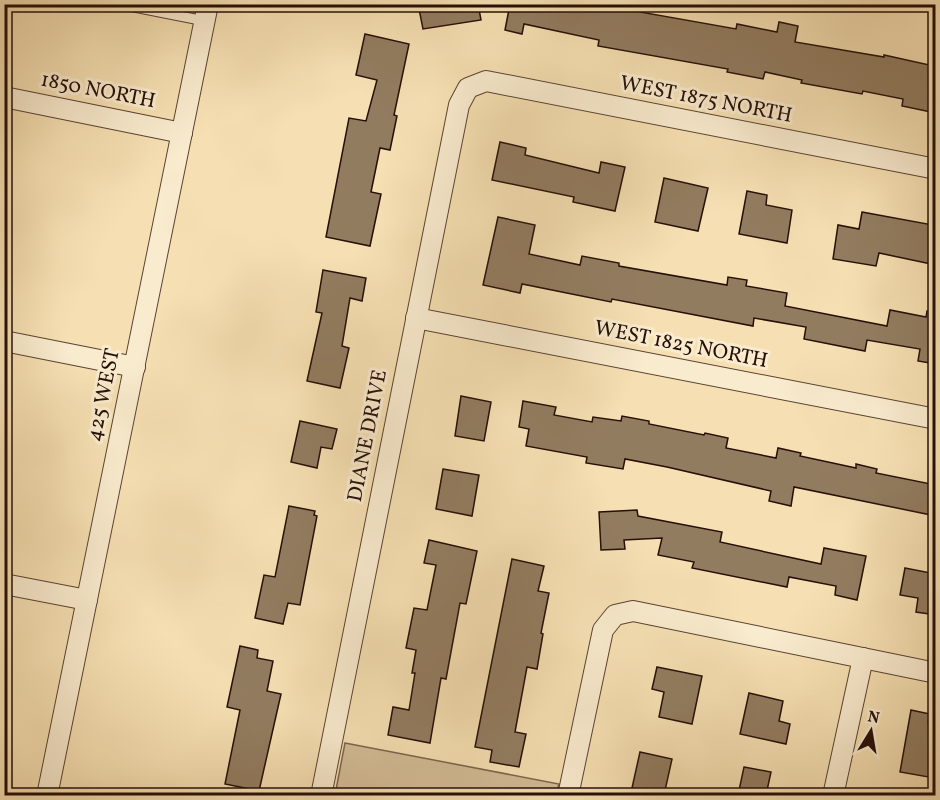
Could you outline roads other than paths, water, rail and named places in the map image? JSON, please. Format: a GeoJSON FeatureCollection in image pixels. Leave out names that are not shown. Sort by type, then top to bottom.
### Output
{"type":"FeatureCollection","features":[{"type":"Feature","properties":{"kind":"street","name":"425 WEST"},"geometry":{"type":"LineString","coordinates":[[47,795],[207,13]]}},
{"type":"Feature","properties":{"kind":"street","name":"WEST 1875 NORTH"},"geometry":{"type":"LineString","coordinates":[[468,88],[486,81],[936,169]]}},
{"type":"Feature","properties":{"kind":"street","name":"DIANE DRIVE"},"geometry":{"type":"LineString","coordinates":[[321,795],[459,105],[468,88]]}},
{"type":"Feature","properties":{"kind":"street","name":"1850 NORTH"},"geometry":{"type":"LineString","coordinates":[[4,97],[182,133]]}},
{"type":"Feature","properties":{"kind":"street","name":"WEST 1825 NORTH"},"geometry":{"type":"LineString","coordinates":[[416,318],[936,419]]}},
{"type":"Feature","properties":{"kind":"street"},"geometry":{"type":"LineString","coordinates":[[4,341],[135,367]]}},
{"type":"Feature","properties":{"kind":"street"},"geometry":{"type":"LineString","coordinates":[[4,584],[87,600]]}},
{"type":"Feature","properties":{"kind":"street"},"geometry":{"type":"LineString","coordinates":[[568,795],[603,630],[615,615],[633,611],[936,673]]}},
{"type":"Feature","properties":{"kind":"street"},"geometry":{"type":"LineString","coordinates":[[833,795],[863,658]]}},
{"type":"Feature","properties":{"kind":"lane"},"geometry":{"type":"LineString","coordinates":[[119,4],[207,13]]}}]}
